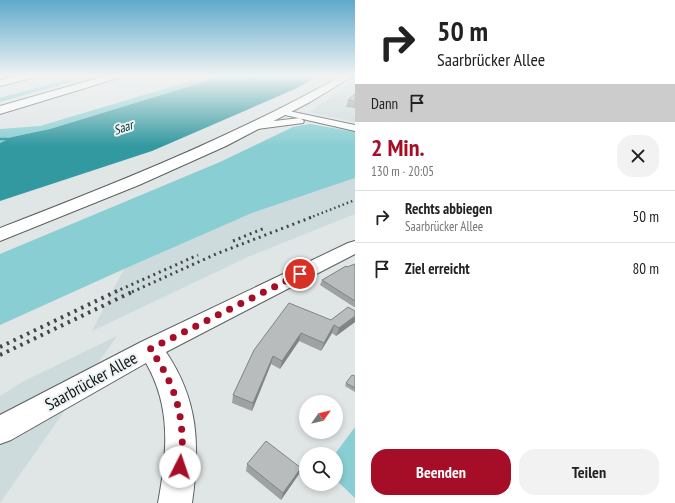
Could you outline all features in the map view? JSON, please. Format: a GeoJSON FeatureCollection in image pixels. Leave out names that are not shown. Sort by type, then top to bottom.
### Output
{"type":"FeatureCollection","features":[{"type":"Feature","properties":{"kind":"highway"},"geometry":{"type":"LineString","coordinates":[[0,105],[19,99]]}},
{"type":"Feature","properties":{"kind":"highway"},"geometry":{"type":"LineString","coordinates":[[0,110],[36,99]]}},
{"type":"Feature","properties":{"kind":"main road"},"geometry":{"type":"LineString","coordinates":[[0,235],[195,155],[257,126],[307,99]]}},
{"type":"Feature","properties":{"kind":"street"},"geometry":{"type":"LineString","coordinates":[[297,105],[301,112],[318,120]]}},
{"type":"Feature","properties":{"kind":"street"},"geometry":{"type":"LineString","coordinates":[[284,112],[355,128]]}},
{"type":"Feature","properties":{"kind":"street"},"geometry":{"type":"LineString","coordinates":[[257,126],[294,121],[318,120]]}},
{"type":"Feature","properties":{"kind":"street","name":"Saarbrücker Allee"},"geometry":{"type":"LineString","coordinates":[[0,430],[150,349],[355,247]]}},
{"type":"Feature","properties":{"kind":"street"},"geometry":{"type":"LineString","coordinates":[[150,349],[162,365],[171,382],[178,407],[182,436],[179,482],[175,503]]}},
{"type":"Feature","properties":{"kind":"shaded area"},"geometry":{"type":"Polygon","coordinates":[[[0,99],[9,99],[0,102],[0,99]]]}},
{"type":"Feature","properties":{"kind":"shaded area"},"geometry":{"type":"Polygon","coordinates":[[[129,99],[146,99],[50,129],[12,137],[0,143],[0,129],[40,126],[129,99]]]}},
{"type":"Feature","properties":{"kind":"shaded area"},"geometry":{"type":"Polygon","coordinates":[[[327,99],[355,99],[355,122],[309,112],[327,99]]]}},
{"type":"Feature","properties":{"kind":"shaded area"},"geometry":{"type":"Polygon","coordinates":[[[310,124],[355,132],[355,178],[252,213],[0,325],[0,254],[220,162],[293,127],[310,124]]]}},
{"type":"Feature","properties":{"kind":"shaded area"},"geometry":{"type":"Polygon","coordinates":[[[355,178],[355,214],[250,256],[92,331],[124,269],[252,213],[355,178]]]}},
{"type":"Feature","properties":{"kind":"shaded area"},"geometry":{"type":"Polygon","coordinates":[[[117,336],[0,503],[0,396],[24,381],[117,336]]]}},
{"type":"Feature","properties":{"kind":"shaded area"},"geometry":{"type":"Polygon","coordinates":[[[355,427],[355,498],[343,487],[343,447],[340,447],[355,427]]]}},
{"type":"Feature","properties":{"kind":"water","name":"Saar"},"geometry":{"type":"Polygon","coordinates":[[[146,99],[271,99],[152,151],[0,201],[0,143],[12,137],[50,129],[146,99]]]}},
{"type":"Feature","properties":{"kind":"building"},"geometry":{"type":"Polygon","coordinates":[[[355,264],[355,301],[322,280],[346,266],[355,264]]]}},
{"type":"Feature","properties":{"kind":"building"},"geometry":{"type":"Polygon","coordinates":[[[289,303],[331,320],[348,307],[355,311],[355,316],[339,328],[334,325],[324,343],[301,333],[282,361],[273,356],[253,403],[233,395],[254,350],[289,303]]]}},
{"type":"Feature","properties":{"kind":"building"},"geometry":{"type":"Polygon","coordinates":[[[352,375],[355,376],[355,388],[346,383],[352,375]]]}},
{"type":"Feature","properties":{"kind":"building"},"geometry":{"type":"Polygon","coordinates":[[[266,441],[299,466],[299,471],[283,493],[247,464],[266,441]]]}},
{"type":"Feature","properties":{"kind":"waterway"},"geometry":{"type":"LineString","coordinates":[[0,139],[14,139]]}},
{"type":"Feature","properties":{"kind":"railway"},"geometry":{"type":"LineString","coordinates":[[309,218],[355,200]]}},
{"type":"Feature","properties":{"kind":"railway"},"geometry":{"type":"LineString","coordinates":[[132,292],[216,254],[312,217]]}},
{"type":"Feature","properties":{"kind":"railway"},"geometry":{"type":"LineString","coordinates":[[233,241],[265,228]]}},
{"type":"Feature","properties":{"kind":"railway"},"geometry":{"type":"LineString","coordinates":[[115,292],[198,255]]}},
{"type":"Feature","properties":{"kind":"railway"},"geometry":{"type":"LineString","coordinates":[[0,347],[117,291]]}},
{"type":"Feature","properties":{"kind":"railway"},"geometry":{"type":"LineString","coordinates":[[0,355],[134,291]]}},
{"type":"Feature","properties":{"kind":"route"},"geometry":{"type":"LineString","coordinates":[[180,467],[182,436],[178,407],[171,382],[162,365],[150,349],[300,274]]}}]}
